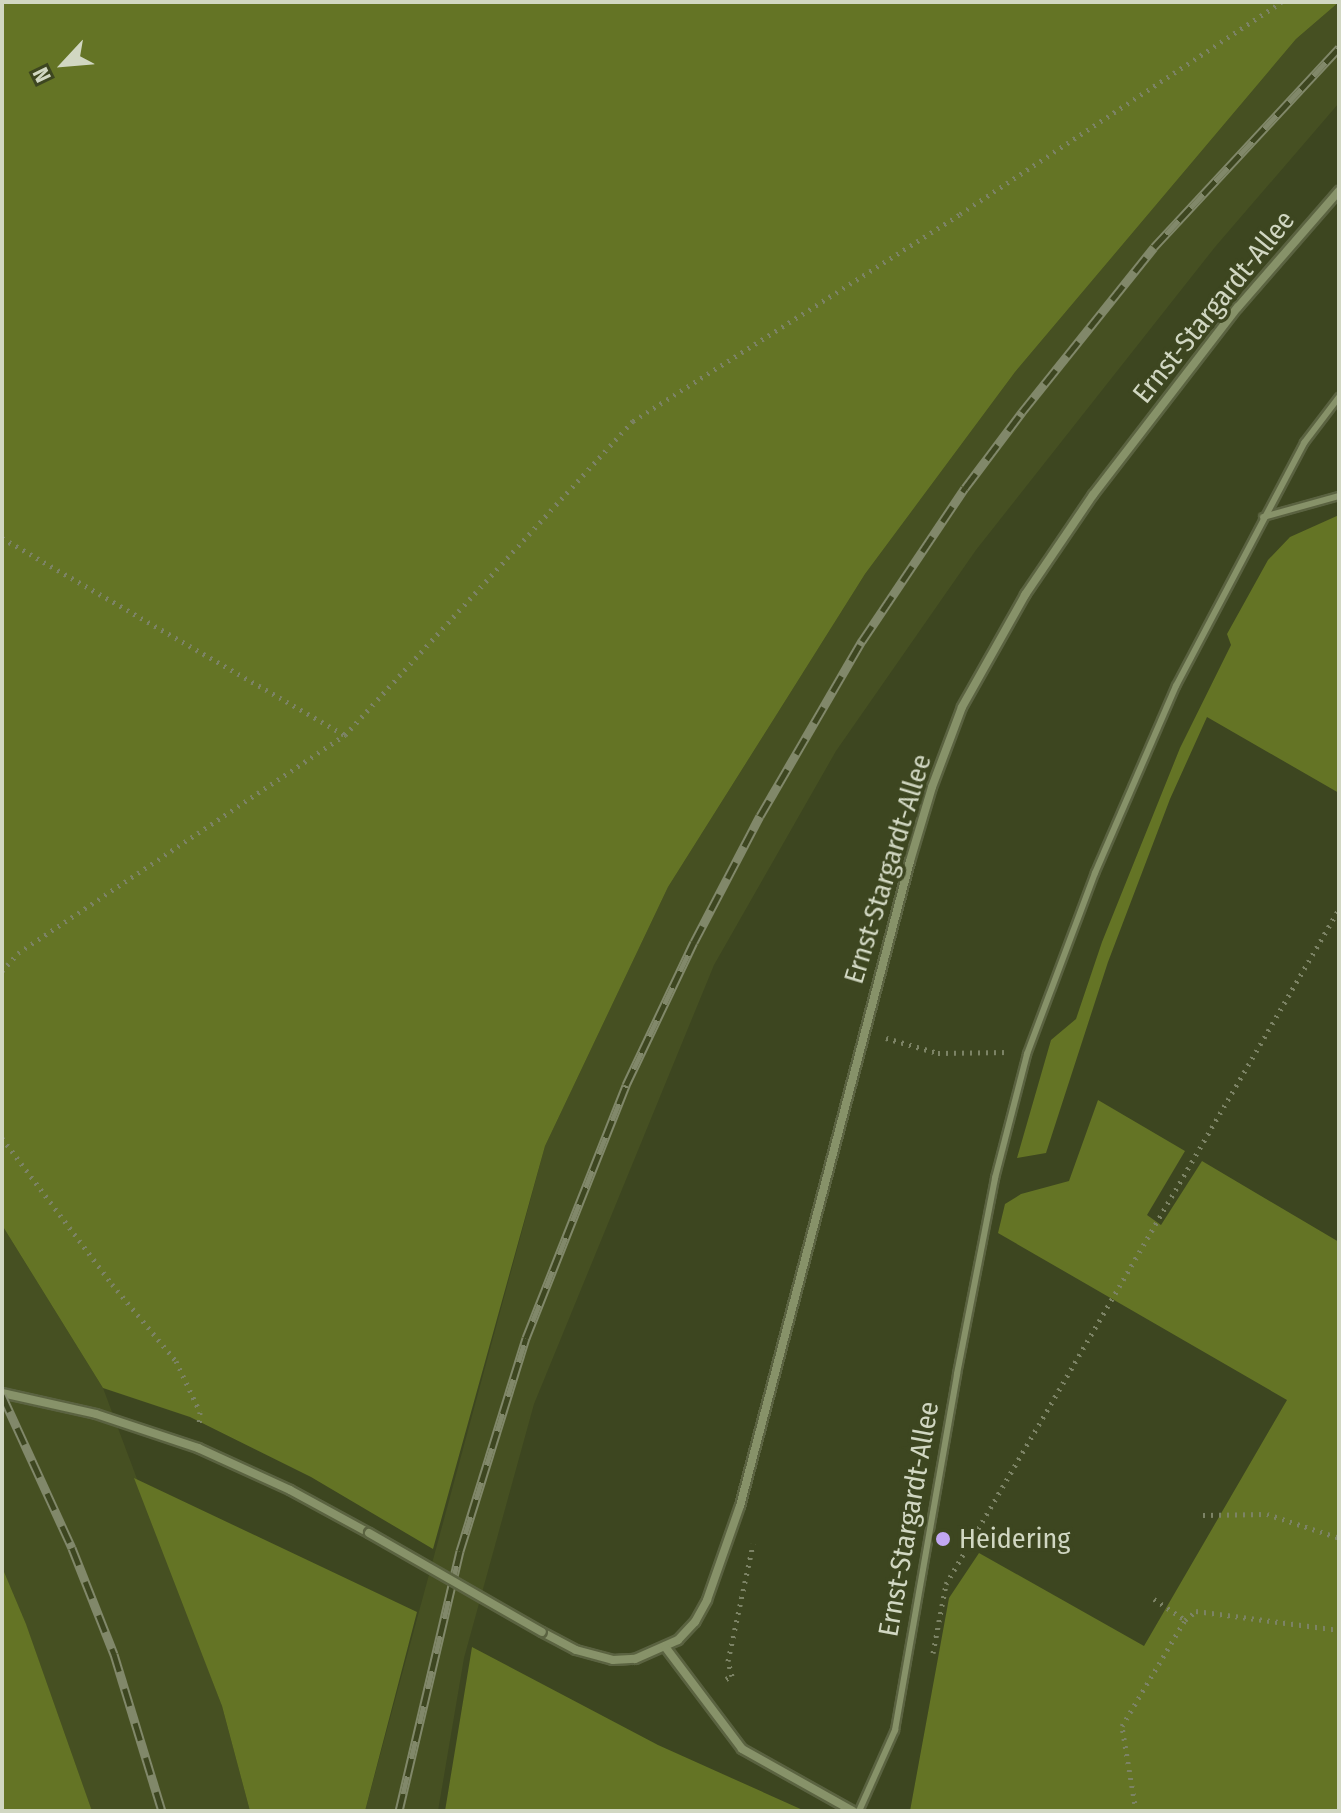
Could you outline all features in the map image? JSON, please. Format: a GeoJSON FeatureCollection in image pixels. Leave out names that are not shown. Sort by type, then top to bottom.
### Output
{"type":"FeatureCollection","features":[{"type":"Feature","properties":{"kind":"street","name":"Ernst-Stargardt-Allee"},"geometry":{"type":"LineString","coordinates":[[2,1393],[96,1414],[198,1448],[290,1490],[576,1650],[613,1660],[635,1659],[666,1648],[695,1622],[707,1600],[740,1506],[863,1032],[932,787],[962,707],[992,650],[1093,495],[1238,307],[1339,191]]}},
{"type":"Feature","properties":{"kind":"street"},"geometry":{"type":"LineString","coordinates":[[666,1648],[742,1749],[853,1811]]}},
{"type":"Feature","properties":{"kind":"lane","name":"Ernst-Stargardt-Allee"},"geometry":{"type":"LineString","coordinates":[[859,1811],[895,1730],[957,1374],[995,1178],[1027,1054],[1095,873],[1169,700],[1304,443],[1339,397]]}},
{"type":"Feature","properties":{"kind":"lane"},"geometry":{"type":"LineString","coordinates":[[1263,517],[1323,503],[1339,496]]}},
{"type":"Feature","properties":{"kind":"path"},"geometry":{"type":"LineString","coordinates":[[2,971],[18,953],[345,735],[633,421],[986,197],[1281,2]]}},
{"type":"Feature","properties":{"kind":"path"},"geometry":{"type":"LineString","coordinates":[[2,538],[345,735]]}},
{"type":"Feature","properties":{"kind":"path"},"geometry":{"type":"LineString","coordinates":[[926,1655],[932,1656],[946,1584],[1339,909]]}},
{"type":"Feature","properties":{"kind":"path"},"geometry":{"type":"LineString","coordinates":[[863,1032],[938,1053],[1027,1054]]}},
{"type":"Feature","properties":{"kind":"path"},"geometry":{"type":"LineString","coordinates":[[2,1138],[112,1284],[176,1361],[200,1412],[198,1448]]}},
{"type":"Feature","properties":{"kind":"path"},"geometry":{"type":"LineString","coordinates":[[726,1679],[732,1676],[728,1661],[753,1540],[740,1506]]}},
{"type":"Feature","properties":{"kind":"path"},"geometry":{"type":"LineString","coordinates":[[1203,1515],[1267,1514],[1339,1538]]}},
{"type":"Feature","properties":{"kind":"path"},"geometry":{"type":"LineString","coordinates":[[1154,1599],[1185,1620]]}},
{"type":"Feature","properties":{"kind":"path"},"geometry":{"type":"LineString","coordinates":[[1136,1811],[1122,1726],[1185,1620],[1196,1611],[1339,1630]]}},
{"type":"Feature","properties":{"kind":"shaded area"},"geometry":{"type":"Polygon","coordinates":[[[2,2],[1339,2],[1296,39],[1015,372],[865,574],[668,887],[545,1146],[433,1549],[311,1477],[190,1417],[103,1388],[2,1225],[2,2]]]}},
{"type":"Feature","properties":{"kind":"shaded area"},"geometry":{"type":"Polygon","coordinates":[[[1339,2],[1339,103],[1215,247],[976,550],[836,751],[714,965],[534,1404],[464,1658],[438,1811],[365,1811],[545,1146],[668,887],[865,574],[1015,372],[1296,39],[1339,2]]]}},
{"type":"Feature","properties":{"kind":"shaded area"},"geometry":{"type":"Polygon","coordinates":[[[1339,515],[1339,793],[1207,717],[1170,799],[1108,962],[1046,1153],[1017,1158],[1051,1040],[1076,1019],[1102,942],[1180,748],[1231,645],[1227,634],[1268,560],[1290,537],[1339,515]]]}},
{"type":"Feature","properties":{"kind":"shaded area"},"geometry":{"type":"Polygon","coordinates":[[[1098,1100],[1185,1151],[1147,1215],[1161,1225],[1202,1161],[1339,1242],[1339,1811],[910,1811],[949,1598],[979,1553],[1144,1646],[1287,1400],[998,1233],[1005,1204],[1021,1194],[1069,1181],[1098,1100]]]}},
{"type":"Feature","properties":{"kind":"shaded area"},"geometry":{"type":"Polygon","coordinates":[[[2,1225],[103,1388],[222,1706],[250,1811],[92,1811],[26,1624],[2,1567],[2,1225]]]}},
{"type":"Feature","properties":{"kind":"shaded area"},"geometry":{"type":"Polygon","coordinates":[[[134,1478],[417,1612],[365,1811],[250,1811],[222,1706],[134,1478]]]}},
{"type":"Feature","properties":{"kind":"shaded area"},"geometry":{"type":"Polygon","coordinates":[[[2,1567],[26,1624],[92,1811],[2,1811],[2,1567]]]}},
{"type":"Feature","properties":{"kind":"shaded area"},"geometry":{"type":"Polygon","coordinates":[[[472,1647],[658,1745],[805,1811],[445,1811],[472,1647]]]}},
{"type":"Feature","properties":{"kind":"railway"},"geometry":{"type":"LineString","coordinates":[[399,1811],[460,1551],[526,1338],[626,1085],[694,942],[760,816],[862,641],[965,488],[1022,412],[1154,247],[1339,48]]}},
{"type":"Feature","properties":{"kind":"railway"},"geometry":{"type":"LineString","coordinates":[[2,1395],[72,1548],[114,1654],[162,1811]]}},
{"type":"Feature","properties":{"kind":"place","name":"Heidering"},"geometry":{"type":"Point","coordinates":[943,1539]}}]}
